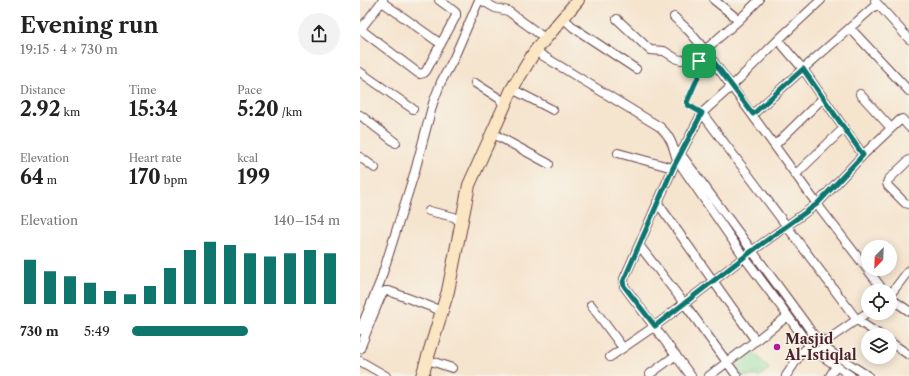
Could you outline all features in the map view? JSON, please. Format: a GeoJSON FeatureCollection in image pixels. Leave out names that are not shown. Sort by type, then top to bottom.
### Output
{"type":"FeatureCollection","features":[{"type":"Feature","properties":{"kind":"main road"},"geometry":{"type":"LineString","coordinates":[[422,376],[448,291],[469,186],[512,89],[535,51],[578,0]]}},
{"type":"Feature","properties":{"kind":"street"},"geometry":{"type":"LineString","coordinates":[[439,0],[456,14],[441,44],[425,73],[420,74],[360,30],[382,1],[441,44]]}},
{"type":"Feature","properties":{"kind":"street"},"geometry":{"type":"LineString","coordinates":[[360,330],[380,282],[415,171],[433,103],[441,82],[453,60],[480,0],[495,8],[508,11],[546,38]]}},
{"type":"Feature","properties":{"kind":"street"},"geometry":{"type":"LineString","coordinates":[[714,0],[739,20]]}},
{"type":"Feature","properties":{"kind":"street"},"geometry":{"type":"LineString","coordinates":[[617,20],[650,50],[664,51],[681,60],[693,59],[699,61],[759,0]]}},
{"type":"Feature","properties":{"kind":"street"},"geometry":{"type":"LineString","coordinates":[[691,376],[623,284],[624,279],[676,158],[702,113],[732,86],[820,0]]}},
{"type":"Feature","properties":{"kind":"street"},"geometry":{"type":"LineString","coordinates":[[753,114],[850,28],[875,2],[909,39]]}},
{"type":"Feature","properties":{"kind":"street"},"geometry":{"type":"LineString","coordinates":[[674,17],[689,31],[707,52],[817,204],[879,284]]}},
{"type":"Feature","properties":{"kind":"street"},"geometry":{"type":"LineString","coordinates":[[563,18],[574,28],[636,69]]}},
{"type":"Feature","properties":{"kind":"street"},"geometry":{"type":"LineString","coordinates":[[850,28],[909,91]]}},
{"type":"Feature","properties":{"kind":"street"},"geometry":{"type":"LineString","coordinates":[[778,40],[803,69],[863,155]]}},
{"type":"Feature","properties":{"kind":"street"},"geometry":{"type":"LineString","coordinates":[[535,51],[660,127],[669,137],[676,158],[744,257],[788,316],[836,366],[851,376]]}},
{"type":"Feature","properties":{"kind":"street"},"geometry":{"type":"LineString","coordinates":[[360,72],[413,109]]}},
{"type":"Feature","properties":{"kind":"street"},"geometry":{"type":"LineString","coordinates":[[475,83],[500,99],[504,107]]}},
{"type":"Feature","properties":{"kind":"street"},"geometry":{"type":"LineString","coordinates":[[512,89],[553,110]]}},
{"type":"Feature","properties":{"kind":"street"},"geometry":{"type":"LineString","coordinates":[[860,94],[891,128]]}},
{"type":"Feature","properties":{"kind":"street"},"geometry":{"type":"LineString","coordinates":[[775,145],[822,98]]}},
{"type":"Feature","properties":{"kind":"street"},"geometry":{"type":"LineString","coordinates":[[702,113],[857,320],[869,328]]}},
{"type":"Feature","properties":{"kind":"street"},"geometry":{"type":"LineString","coordinates":[[360,115],[396,143]]}},
{"type":"Feature","properties":{"kind":"street"},"geometry":{"type":"LineString","coordinates":[[610,357],[655,326],[744,257],[817,204],[863,155],[901,119],[904,120],[909,127]]}},
{"type":"Feature","properties":{"kind":"street"},"geometry":{"type":"LineString","coordinates":[[796,174],[844,128]]}},
{"type":"Feature","properties":{"kind":"street"},"geometry":{"type":"LineString","coordinates":[[492,133],[549,164]]}},
{"type":"Feature","properties":{"kind":"street"},"geometry":{"type":"LineString","coordinates":[[618,153],[676,158],[752,251],[815,337],[810,339],[816,346],[868,376]]}},
{"type":"Feature","properties":{"kind":"street"},"geometry":{"type":"LineString","coordinates":[[360,157],[375,168]]}},
{"type":"Feature","properties":{"kind":"street"},"geometry":{"type":"LineString","coordinates":[[909,160],[888,180],[887,183],[905,204],[909,204]]}},
{"type":"Feature","properties":{"kind":"street"},"geometry":{"type":"LineString","coordinates":[[657,202],[756,341]]}},
{"type":"Feature","properties":{"kind":"street"},"geometry":{"type":"LineString","coordinates":[[429,211],[454,217],[461,223]]}},
{"type":"Feature","properties":{"kind":"street"},"geometry":{"type":"LineString","coordinates":[[639,245],[738,376]]}},
{"type":"Feature","properties":{"kind":"street"},"geometry":{"type":"LineString","coordinates":[[897,287],[909,270]]}},
{"type":"Feature","properties":{"kind":"street"},"geometry":{"type":"LineString","coordinates":[[380,282],[384,284],[389,291],[442,311]]}},
{"type":"Feature","properties":{"kind":"street"},"geometry":{"type":"LineString","coordinates":[[360,350],[381,296],[385,291],[389,291]]}},
{"type":"Feature","properties":{"kind":"street"},"geometry":{"type":"LineString","coordinates":[[897,302],[909,311]]}},
{"type":"Feature","properties":{"kind":"street"},"geometry":{"type":"LineString","coordinates":[[591,305],[623,348]]}},
{"type":"Feature","properties":{"kind":"street"},"geometry":{"type":"LineString","coordinates":[[710,376],[788,316]]}},
{"type":"Feature","properties":{"kind":"street"},"geometry":{"type":"LineString","coordinates":[[786,376],[802,352],[816,346],[861,317]]}},
{"type":"Feature","properties":{"kind":"street"},"geometry":{"type":"LineString","coordinates":[[897,347],[909,355]]}},
{"type":"Feature","properties":{"kind":"street"},"geometry":{"type":"LineString","coordinates":[[650,374],[676,355]]}},
{"type":"Feature","properties":{"kind":"street"},"geometry":{"type":"LineString","coordinates":[[428,360],[452,368]]}},
{"type":"Feature","properties":{"kind":"street"},"geometry":{"type":"LineString","coordinates":[[360,361],[386,376]]}},
{"type":"Feature","properties":{"kind":"street"},"geometry":{"type":"LineString","coordinates":[[830,376],[836,366]]}},
{"type":"Feature","properties":{"kind":"lane"},"geometry":{"type":"LineString","coordinates":[[699,61],[702,68],[687,102],[688,105],[702,113]]}},
{"type":"Feature","properties":{"kind":"green space"},"geometry":{"type":"Polygon","coordinates":[[[751,349],[769,369],[760,376],[742,376],[731,362],[751,349]]]}},
{"type":"Feature","properties":{"kind":"place","name":"Masjid Al-Istiqlal"},"geometry":{"type":"Point","coordinates":[777,347]}},
{"type":"Feature","properties":{"kind":"route"},"geometry":{"type":"LineString","coordinates":[[708,54],[753,114],[803,69],[863,155],[817,204],[752,251],[655,326],[624,286],[623,282],[680,153],[702,113],[688,105],[687,102],[702,68],[699,61],[708,54]]}}]}
